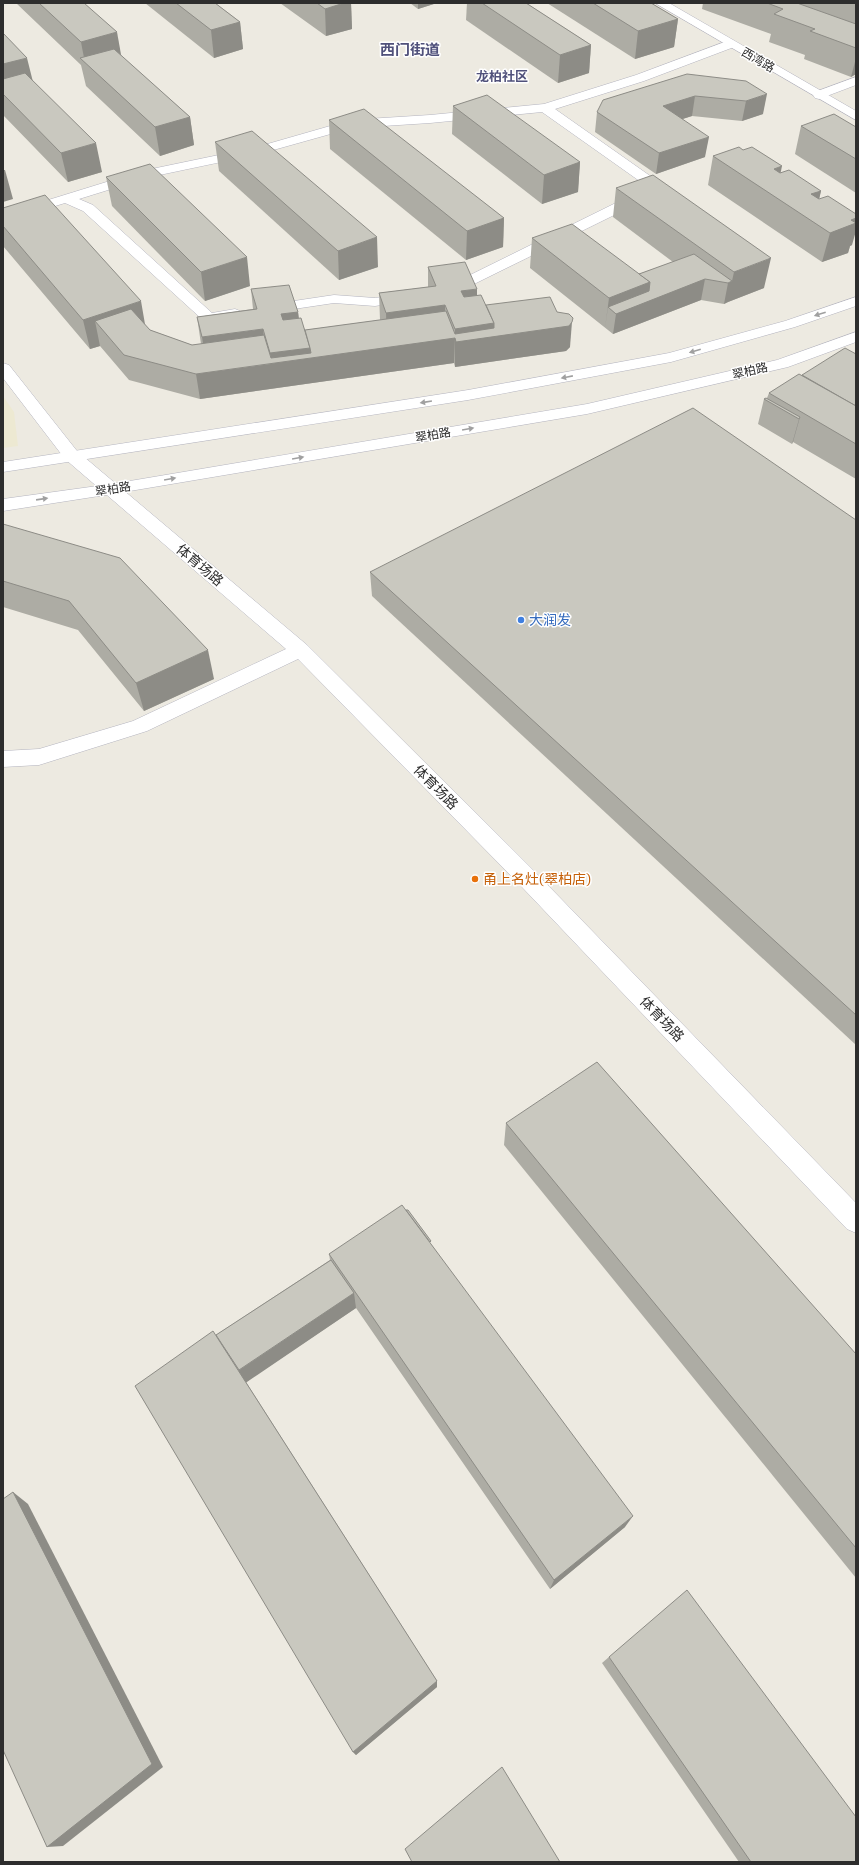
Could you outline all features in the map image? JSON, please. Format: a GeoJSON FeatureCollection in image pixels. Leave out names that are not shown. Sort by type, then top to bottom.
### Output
{"type":"FeatureCollection","features":[{"type":"Feature","properties":{"kind":"street","name":"西湾路"},"geometry":{"type":"LineString","coordinates":[[661,3],[856,116]]}},
{"type":"Feature","properties":{"kind":"street"},"geometry":{"type":"LineString","coordinates":[[3,218],[64,198],[147,174],[259,150],[351,124],[430,119],[545,108],[640,78],[730,44]]}},
{"type":"Feature","properties":{"kind":"street"},"geometry":{"type":"LineString","coordinates":[[820,94],[856,81]]}},
{"type":"Feature","properties":{"kind":"street"},"geometry":{"type":"LineString","coordinates":[[64,198],[88,208],[209,318],[334,299],[375,302],[427,294],[463,284],[658,188],[545,108]]}},
{"type":"Feature","properties":{"kind":"street"},"geometry":{"type":"LineString","coordinates":[[3,467],[468,395],[672,357],[790,324],[856,301]]}},
{"type":"Feature","properties":{"kind":"street","name":"翠柏路"},"geometry":{"type":"LineString","coordinates":[[3,505],[112,489],[587,409],[782,364],[856,337]]}},
{"type":"Feature","properties":{"kind":"street","name":"体育场路"},"geometry":{"type":"LineString","coordinates":[[3,368],[71,456],[112,489],[300,650],[528,879],[856,1221]]}},
{"type":"Feature","properties":{"kind":"street"},"geometry":{"type":"LineString","coordinates":[[3,759],[39,757],[140,726],[300,650]]}},
{"type":"Feature","properties":{"kind":"shaded area"},"geometry":{"type":"Polygon","coordinates":[[[3,396],[14,412],[18,446],[3,448],[3,396]]]}},
{"type":"Feature","properties":{"kind":"building"},"geometry":{"type":"Polygon","coordinates":[[[39,3],[84,3],[117,32],[81,42],[39,3]]]}},
{"type":"Feature","properties":{"kind":"building"},"geometry":{"type":"Polygon","coordinates":[[[176,3],[215,3],[240,22],[211,30],[176,3]]]}},
{"type":"Feature","properties":{"kind":"building"},"geometry":{"type":"Polygon","coordinates":[[[317,3],[344,3],[325,9],[317,3]]]}},
{"type":"Feature","properties":{"kind":"building"},"geometry":{"type":"Polygon","coordinates":[[[482,3],[526,3],[591,45],[560,55],[482,3]]]}},
{"type":"Feature","properties":{"kind":"building"},"geometry":{"type":"Polygon","coordinates":[[[593,3],[651,3],[678,19],[638,31],[593,3]]]}},
{"type":"Feature","properties":{"kind":"building"},"geometry":{"type":"Polygon","coordinates":[[[767,3],[797,3],[856,24],[856,48],[810,31],[815,29],[774,14],[783,9],[767,3]]]}},
{"type":"Feature","properties":{"kind":"building"},"geometry":{"type":"Polygon","coordinates":[[[3,33],[27,58],[3,64],[3,33]]]}},
{"type":"Feature","properties":{"kind":"building"},"geometry":{"type":"Polygon","coordinates":[[[114,49],[190,117],[155,127],[80,58],[114,49]]]}},
{"type":"Feature","properties":{"kind":"building"},"geometry":{"type":"Polygon","coordinates":[[[25,73],[96,143],[61,153],[3,94],[3,79],[25,73]]]}},
{"type":"Feature","properties":{"kind":"building"},"geometry":{"type":"Polygon","coordinates":[[[687,74],[746,81],[767,94],[746,101],[695,96],[663,106],[709,137],[659,153],[597,112],[603,100],[687,74]]]}},
{"type":"Feature","properties":{"kind":"building"},"geometry":{"type":"Polygon","coordinates":[[[487,95],[580,162],[544,175],[453,106],[487,95]]]}},
{"type":"Feature","properties":{"kind":"building"},"geometry":{"type":"Polygon","coordinates":[[[364,109],[504,218],[467,231],[329,120],[364,109]]]}},
{"type":"Feature","properties":{"kind":"building"},"geometry":{"type":"Polygon","coordinates":[[[834,114],[856,127],[856,159],[801,126],[834,114]]]}},
{"type":"Feature","properties":{"kind":"building"},"geometry":{"type":"Polygon","coordinates":[[[252,131],[377,237],[338,251],[215,142],[252,131]]]}},
{"type":"Feature","properties":{"kind":"building"},"geometry":{"type":"Polygon","coordinates":[[[739,147],[743,150],[752,147],[782,166],[774,169],[780,173],[789,170],[821,191],[811,194],[819,199],[828,196],[856,214],[856,218],[851,220],[856,223],[830,233],[713,156],[739,147]]]}},
{"type":"Feature","properties":{"kind":"building"},"geometry":{"type":"Polygon","coordinates":[[[150,164],[247,257],[201,272],[106,177],[150,164]]]}},
{"type":"Feature","properties":{"kind":"building"},"geometry":{"type":"Polygon","coordinates":[[[653,175],[771,258],[734,272],[616,188],[653,175]]]}},
{"type":"Feature","properties":{"kind":"building"},"geometry":{"type":"Polygon","coordinates":[[[45,195],[141,301],[83,320],[3,226],[3,208],[45,195]]]}},
{"type":"Feature","properties":{"kind":"building"},"geometry":{"type":"Polygon","coordinates":[[[572,224],[650,282],[609,298],[532,238],[572,224]]]}},
{"type":"Feature","properties":{"kind":"building"},"geometry":{"type":"Polygon","coordinates":[[[694,254],[732,281],[728,283],[705,279],[616,314],[608,307],[649,291],[650,282],[639,274],[694,254]]]}},
{"type":"Feature","properties":{"kind":"building"},"geometry":{"type":"Polygon","coordinates":[[[465,262],[477,289],[461,291],[464,297],[481,295],[494,323],[455,329],[445,305],[386,313],[379,293],[436,286],[428,267],[465,262]]]}},
{"type":"Feature","properties":{"kind":"building"},"geometry":{"type":"Polygon","coordinates":[[[289,285],[298,312],[281,314],[283,320],[301,318],[310,348],[270,353],[263,329],[202,337],[197,317],[257,309],[251,289],[289,285]]]}},
{"type":"Feature","properties":{"kind":"building"},"geometry":{"type":"Polygon","coordinates":[[[550,297],[557,312],[569,314],[573,318],[569,326],[456,342],[455,338],[196,374],[124,355],[95,321],[131,309],[150,330],[192,345],[264,335],[271,358],[311,353],[305,330],[446,311],[455,334],[494,328],[494,323],[486,305],[550,297]]]}},
{"type":"Feature","properties":{"kind":"building"},"geometry":{"type":"Polygon","coordinates":[[[845,348],[856,354],[856,406],[802,375],[845,348]]]}},
{"type":"Feature","properties":{"kind":"building"},"geometry":{"type":"Polygon","coordinates":[[[799,374],[856,406],[856,444],[769,393],[799,374]]]}},
{"type":"Feature","properties":{"kind":"building"},"geometry":{"type":"Polygon","coordinates":[[[766,398],[800,417],[799,419],[764,399],[766,398]]]}},
{"type":"Feature","properties":{"kind":"building"},"geometry":{"type":"Polygon","coordinates":[[[693,408],[856,520],[856,1015],[370,572],[693,408]]]}},
{"type":"Feature","properties":{"kind":"building"},"geometry":{"type":"Polygon","coordinates":[[[3,524],[120,558],[208,650],[136,683],[69,601],[3,581],[3,524]]]}},
{"type":"Feature","properties":{"kind":"building"},"geometry":{"type":"Polygon","coordinates":[[[597,1062],[856,1354],[856,1548],[506,1123],[597,1062]]]}},
{"type":"Feature","properties":{"kind":"building"},"geometry":{"type":"Polygon","coordinates":[[[402,1205],[633,1516],[554,1580],[329,1254],[402,1205]]]}},
{"type":"Feature","properties":{"kind":"building"},"geometry":{"type":"Polygon","coordinates":[[[406,1210],[408,1210],[431,1241],[430,1242],[406,1210]]]}},
{"type":"Feature","properties":{"kind":"building"},"geometry":{"type":"Polygon","coordinates":[[[331,1260],[354,1293],[239,1370],[216,1335],[331,1260]]]}},
{"type":"Feature","properties":{"kind":"building"},"geometry":{"type":"Polygon","coordinates":[[[213,1331],[437,1681],[353,1752],[135,1386],[213,1331]]]}},
{"type":"Feature","properties":{"kind":"building"},"geometry":{"type":"Polygon","coordinates":[[[13,1492],[152,1764],[47,1847],[3,1750],[3,1499],[13,1492]]]}},
{"type":"Feature","properties":{"kind":"building"},"geometry":{"type":"Polygon","coordinates":[[[687,1590],[856,1817],[856,1862],[751,1862],[609,1657],[687,1590]]]}},
{"type":"Feature","properties":{"kind":"building"},"geometry":{"type":"Polygon","coordinates":[[[502,1767],[560,1862],[412,1862],[405,1849],[502,1767]]]}},
{"type":"Feature","properties":{"kind":"place","name":"大润发"},"geometry":{"type":"Point","coordinates":[521,620]}},
{"type":"Feature","properties":{"kind":"place","name":"甬上名灶(翠柏店)"},"geometry":{"type":"Point","coordinates":[475,879]}},
{"type":"Feature","properties":{"kind":"district","name":"西门街道"},"geometry":{"type":"Point","coordinates":[410,50]}},
{"type":"Feature","properties":{"kind":"district","name":"龙柏社区"},"geometry":{"type":"Point","coordinates":[502,76]}}]}
